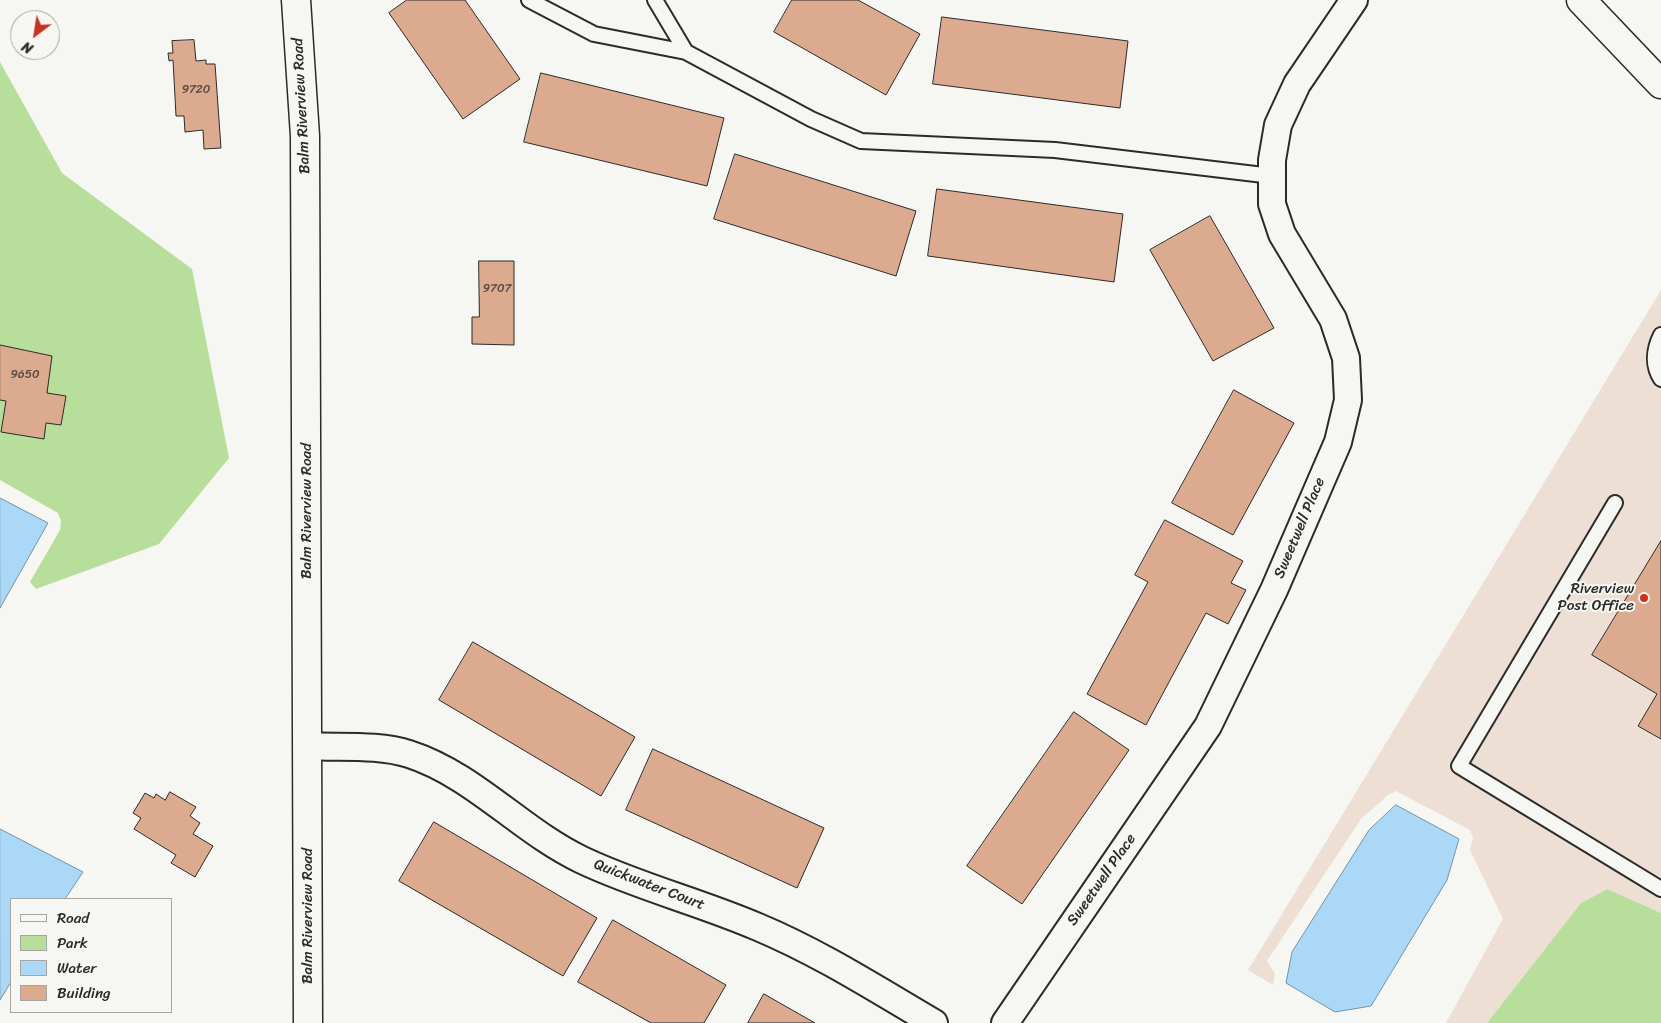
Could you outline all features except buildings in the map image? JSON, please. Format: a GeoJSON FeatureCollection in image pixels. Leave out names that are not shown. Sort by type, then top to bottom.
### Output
{"type":"FeatureCollection","features":[{"type":"Feature","properties":{"kind":"main road","name":"Balm Riverview Road"},"geometry":{"type":"LineString","coordinates":[[296,0],[305,136],[308,1023]]}},
{"type":"Feature","properties":{"kind":"main road"},"geometry":{"type":"LineString","coordinates":[[1581,0],[1661,84]]}},
{"type":"Feature","properties":{"kind":"street","name":"Sweetwell Place"},"geometry":{"type":"LineString","coordinates":[[1006,1023],[1208,726],[1274,590],[1338,442],[1348,400],[1346,358],[1333,319],[1282,234],[1272,204],[1272,160],[1278,125],[1297,84],[1354,0]]}},
{"type":"Feature","properties":{"kind":"street","name":"Quickwater Court"},"geometry":{"type":"LineString","coordinates":[[307,746],[377,749],[408,753],[443,768],[580,858],[632,882],[757,926],[816,953],[934,1023]]}},
{"type":"Feature","properties":{"kind":"lane"},"geometry":{"type":"LineString","coordinates":[[529,0],[594,34],[686,52],[811,120],[862,141],[1055,150],[1272,176]]}},
{"type":"Feature","properties":{"kind":"lane"},"geometry":{"type":"LineString","coordinates":[[655,0],[686,52]]}},
{"type":"Feature","properties":{"kind":"lane"},"geometry":{"type":"LineString","coordinates":[[1661,335],[1657,343],[1654,369],[1661,379]]}},
{"type":"Feature","properties":{"kind":"lane"},"geometry":{"type":"LineString","coordinates":[[1615,503],[1460,766],[1661,889]]}},
{"type":"Feature","properties":{"kind":"shaded area"},"geometry":{"type":"Polygon","coordinates":[[[1661,290],[1661,913],[1606,889],[1581,903],[1487,1023],[1446,1023],[1503,919],[1470,850],[1473,838],[1470,830],[1396,791],[1388,795],[1361,819],[1267,961],[1275,974],[1273,985],[1248,970],[1661,290]]]}},
{"type":"Feature","properties":{"kind":"green space"},"geometry":{"type":"Polygon","coordinates":[[[0,62],[62,173],[192,269],[229,458],[159,544],[36,589],[30,582],[60,530],[61,521],[58,513],[0,480],[0,62]]]}},
{"type":"Feature","properties":{"kind":"green space"},"geometry":{"type":"Polygon","coordinates":[[[1607,889],[1661,913],[1661,1023],[1487,1023],[1581,903],[1607,889]]]}},
{"type":"Feature","properties":{"kind":"water"},"geometry":{"type":"Polygon","coordinates":[[[0,498],[48,523],[0,608],[0,498]]]}},
{"type":"Feature","properties":{"kind":"water"},"geometry":{"type":"Polygon","coordinates":[[[1396,805],[1459,839],[1447,880],[1371,1006],[1335,1012],[1286,983],[1292,952],[1369,830],[1396,805]]]}},
{"type":"Feature","properties":{"kind":"water"},"geometry":{"type":"Polygon","coordinates":[[[0,829],[83,872],[66,898],[10,898],[10,984],[0,1000],[0,829]]]}},
{"type":"Feature","properties":{"kind":"place","name":"Riverview Post Office"},"geometry":{"type":"Point","coordinates":[1644,598]}}]}
